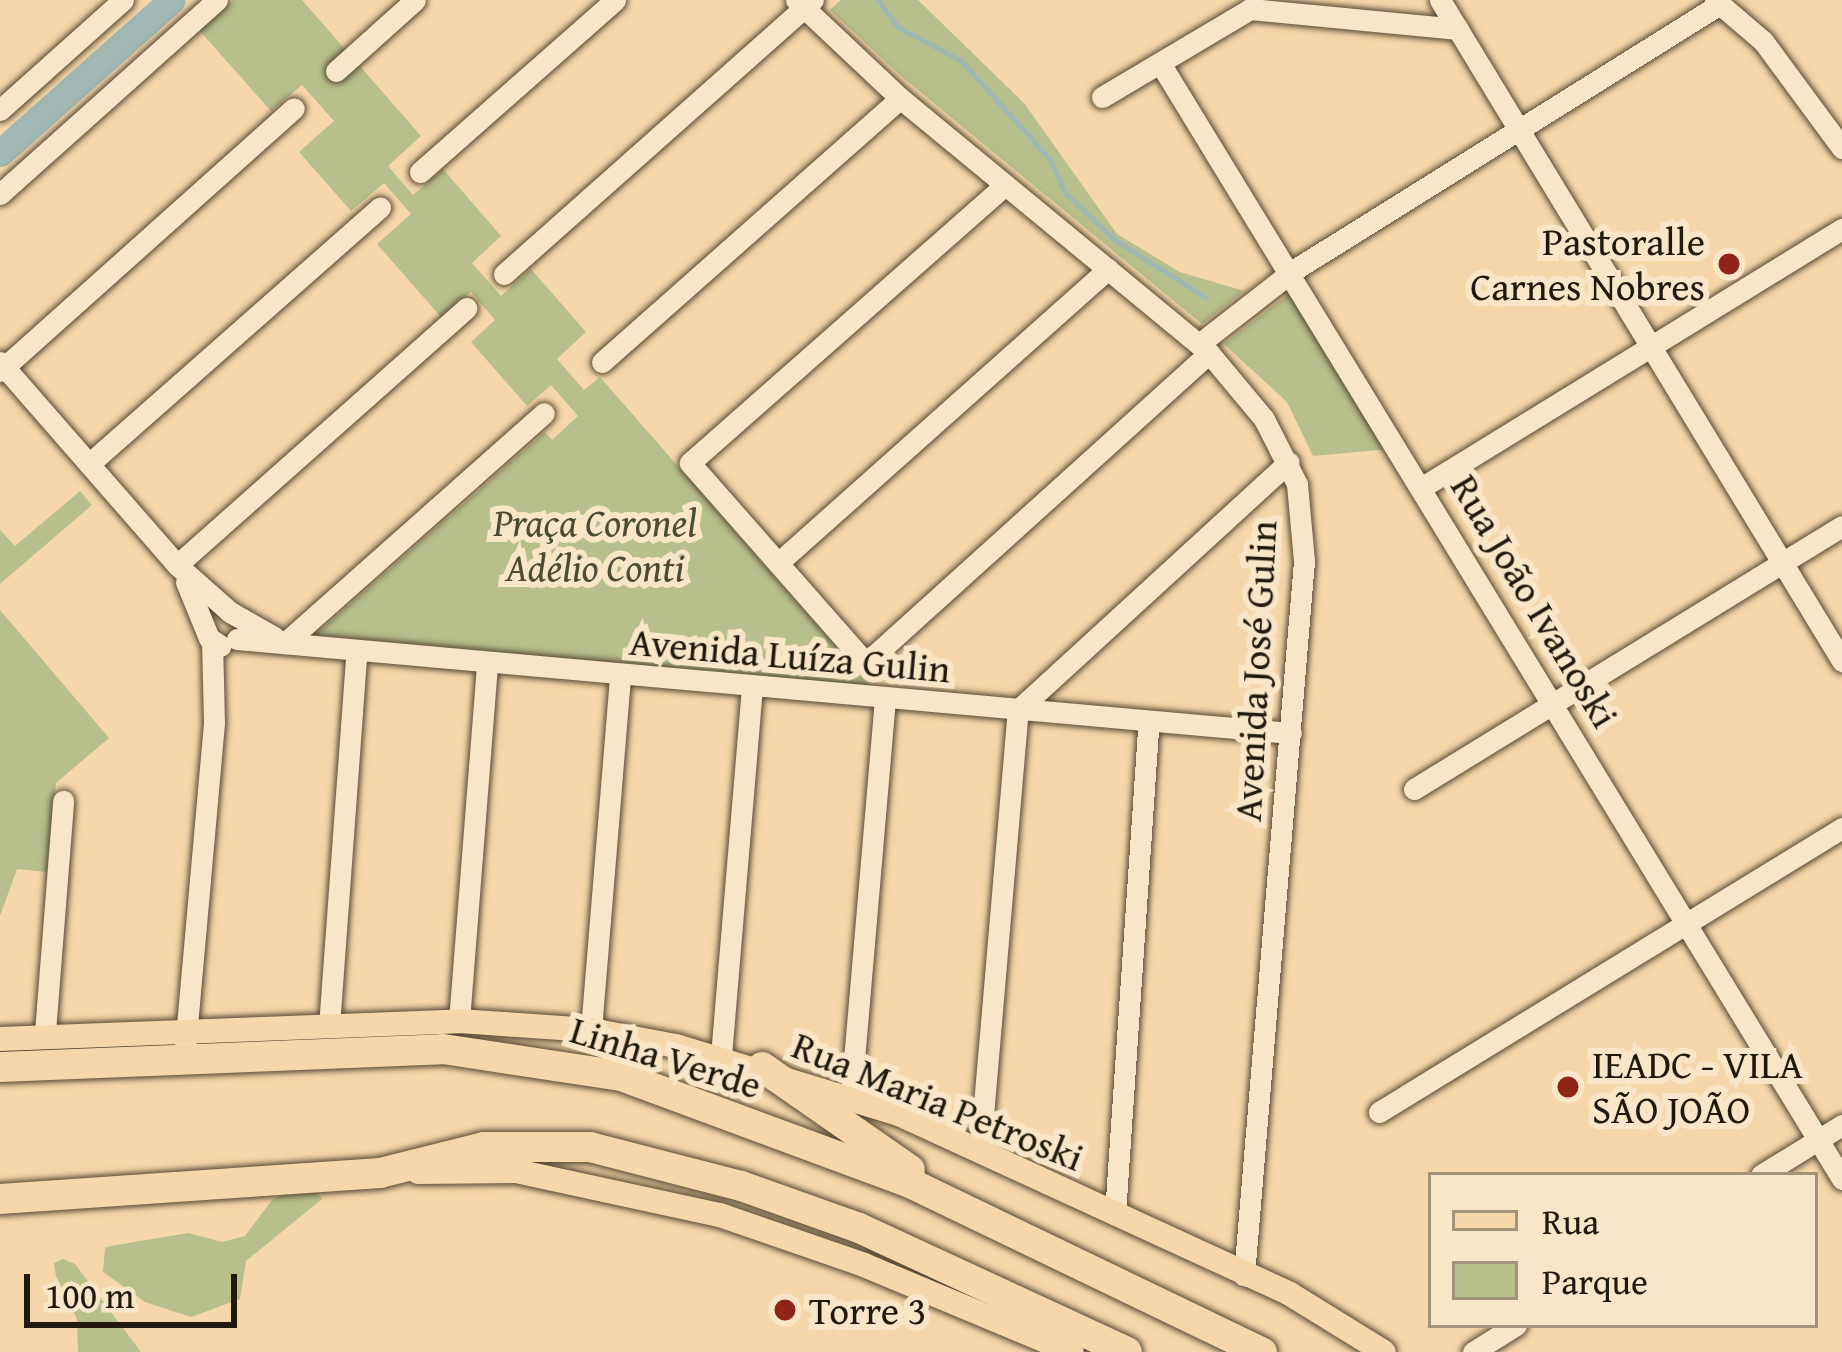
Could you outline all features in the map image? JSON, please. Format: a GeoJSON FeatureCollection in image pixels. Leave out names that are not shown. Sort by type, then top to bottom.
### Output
{"type":"FeatureCollection","features":[{"type":"Feature","properties":{"kind":"highway","name":"Linha Verde"},"geometry":{"type":"LineString","coordinates":[[0,1067],[185,1044],[443,1049],[555,1062],[621,1076],[797,1139],[969,1211],[1262,1352]]}},
{"type":"Feature","properties":{"kind":"highway"},"geometry":{"type":"LineString","coordinates":[[762,1067],[969,1211]]}},
{"type":"Feature","properties":{"kind":"highway"},"geometry":{"type":"LineString","coordinates":[[0,1199],[380,1173],[484,1147],[590,1147],[741,1186],[860,1228],[1127,1352]]}},
{"type":"Feature","properties":{"kind":"main road","name":"Rua Maria Petroski"},"geometry":{"type":"LineString","coordinates":[[0,1039],[45,1032],[185,1044],[329,1026],[459,1021],[591,1030],[721,1056],[851,1095],[980,1151],[1353,1326],[1384,1352]]}},
{"type":"Feature","properties":{"kind":"main road"},"geometry":{"type":"LineString","coordinates":[[380,1173],[516,1171],[608,1187],[782,1234],[1039,1345],[1072,1352]]}},
{"type":"Feature","properties":{"kind":"street"},"geometry":{"type":"LineString","coordinates":[[0,110],[123,0]]}},
{"type":"Feature","properties":{"kind":"street"},"geometry":{"type":"LineString","coordinates":[[0,194],[217,0]]}},
{"type":"Feature","properties":{"kind":"street"},"geometry":{"type":"LineString","coordinates":[[336,71],[415,0]]}},
{"type":"Feature","properties":{"kind":"street"},"geometry":{"type":"LineString","coordinates":[[420,172],[615,0]]}},
{"type":"Feature","properties":{"kind":"street"},"geometry":{"type":"LineString","coordinates":[[1440,0],[1842,661]]}},
{"type":"Feature","properties":{"kind":"street"},"geometry":{"type":"LineString","coordinates":[[504,274],[804,2]]}},
{"type":"Feature","properties":{"kind":"street","name":"Avenida José Gulin"},"geometry":{"type":"LineString","coordinates":[[804,2],[899,98],[1204,349],[1249,397],[1289,462],[1304,541],[1244,1275]]}},
{"type":"Feature","properties":{"kind":"street"},"geometry":{"type":"LineString","coordinates":[[1005,185],[690,463],[866,663],[1294,270],[1718,2],[1778,60],[1842,148]]}},
{"type":"Feature","properties":{"kind":"street"},"geometry":{"type":"LineString","coordinates":[[1102,97],[1247,5],[1458,29]]}},
{"type":"Feature","properties":{"kind":"street","name":"Rua João Ivanoski"},"geometry":{"type":"LineString","coordinates":[[1160,62],[1294,270],[1842,1179]]}},
{"type":"Feature","properties":{"kind":"street"},"geometry":{"type":"LineString","coordinates":[[602,362],[899,98]]}},
{"type":"Feature","properties":{"kind":"street"},"geometry":{"type":"LineString","coordinates":[[185,1044],[226,629],[177,565],[2,367],[294,108]]}},
{"type":"Feature","properties":{"kind":"street"},"geometry":{"type":"LineString","coordinates":[[89,464],[380,207]]}},
{"type":"Feature","properties":{"kind":"street"},"geometry":{"type":"LineString","coordinates":[[1424,486],[1842,229]]}},
{"type":"Feature","properties":{"kind":"street"},"geometry":{"type":"LineString","coordinates":[[778,563],[1108,269]]}},
{"type":"Feature","properties":{"kind":"street"},"geometry":{"type":"LineString","coordinates":[[177,565],[466,308]]}},
{"type":"Feature","properties":{"kind":"street"},"geometry":{"type":"LineString","coordinates":[[285,643],[544,413]]}},
{"type":"Feature","properties":{"kind":"street"},"geometry":{"type":"LineString","coordinates":[[980,1151],[1018,710],[1289,462]]}},
{"type":"Feature","properties":{"kind":"street"},"geometry":{"type":"LineString","coordinates":[[1414,789],[1842,526]]}},
{"type":"Feature","properties":{"kind":"street","name":"Avenida Luíza Gulin"},"geometry":{"type":"LineString","coordinates":[[226,629],[356,655],[1291,733]]}},
{"type":"Feature","properties":{"kind":"street"},"geometry":{"type":"LineString","coordinates":[[329,1026],[356,655]]}},
{"type":"Feature","properties":{"kind":"street"},"geometry":{"type":"LineString","coordinates":[[459,1021],[487,666]]}},
{"type":"Feature","properties":{"kind":"street"},"geometry":{"type":"LineString","coordinates":[[591,1030],[620,677]]}},
{"type":"Feature","properties":{"kind":"street"},"geometry":{"type":"LineString","coordinates":[[721,1056],[752,688]]}},
{"type":"Feature","properties":{"kind":"street"},"geometry":{"type":"LineString","coordinates":[[851,1095],[885,699]]}},
{"type":"Feature","properties":{"kind":"street"},"geometry":{"type":"LineString","coordinates":[[1115,1214],[1149,721]]}},
{"type":"Feature","properties":{"kind":"street"},"geometry":{"type":"LineString","coordinates":[[45,1032],[63,801]]}},
{"type":"Feature","properties":{"kind":"street"},"geometry":{"type":"LineString","coordinates":[[1378,1112],[1842,828]]}},
{"type":"Feature","properties":{"kind":"street"},"geometry":{"type":"LineString","coordinates":[[1766,1172],[1842,1125]]}},
{"type":"Feature","properties":{"kind":"street"},"geometry":{"type":"LineString","coordinates":[[1473,1352],[1511,1328]]}},
{"type":"Feature","properties":{"kind":"green space","name":"Praça Coronel Adélio Conti"},"geometry":{"type":"Polygon","coordinates":[[[233,0],[302,0],[421,136],[388,166],[413,195],[443,169],[501,236],[472,263],[501,296],[531,269],[586,332],[557,359],[584,390],[600,377],[870,686],[315,635],[545,432],[552,440],[578,416],[551,385],[527,406],[471,342],[495,320],[471,292],[441,317],[377,244],[411,214],[384,183],[351,211],[299,152],[334,121],[302,85],[271,111],[199,30],[233,0]]]}},
{"type":"Feature","properties":{"kind":"green space"},"geometry":{"type":"Polygon","coordinates":[[[841,0],[918,0],[1024,103],[1117,234],[1180,272],[1244,291],[1202,324],[901,76],[830,10],[841,0]]]}},
{"type":"Feature","properties":{"kind":"green space"},"geometry":{"type":"Polygon","coordinates":[[[1294,290],[1390,449],[1313,456],[1287,402],[1224,344],[1294,290]]]}},
{"type":"Feature","properties":{"kind":"green space"},"geometry":{"type":"Polygon","coordinates":[[[80,491],[92,505],[0,584],[0,530],[15,546],[80,491]]]}},
{"type":"Feature","properties":{"kind":"green space"},"geometry":{"type":"Polygon","coordinates":[[[0,610],[109,738],[56,783],[47,872],[17,869],[0,916],[0,610]]]}},
{"type":"Feature","properties":{"kind":"green space"},"geometry":{"type":"Polygon","coordinates":[[[307,1182],[322,1199],[246,1261],[240,1299],[191,1317],[145,1302],[103,1272],[105,1247],[188,1233],[222,1242],[245,1236],[272,1200],[307,1182]]]}},
{"type":"Feature","properties":{"kind":"green space"},"geometry":{"type":"Polygon","coordinates":[[[63,1259],[75,1264],[141,1352],[78,1352],[77,1319],[56,1276],[54,1263],[63,1259]]]}},
{"type":"Feature","properties":{"kind":"waterway"},"geometry":{"type":"LineString","coordinates":[[0,153],[172,0]]}},
{"type":"Feature","properties":{"kind":"waterway"},"geometry":{"type":"LineString","coordinates":[[878,0],[898,27],[962,61],[1050,159],[1066,193],[1115,240],[1205,297]]}},
{"type":"Feature","properties":{"kind":"place","name":"Pastoralle Carnes Nobres"},"geometry":{"type":"Point","coordinates":[1729,264]}},
{"type":"Feature","properties":{"kind":"place","name":"IEADC - VILA SÃO JOÃO"},"geometry":{"type":"Point","coordinates":[1568,1087]}},
{"type":"Feature","properties":{"kind":"place","name":"Torre 3"},"geometry":{"type":"Point","coordinates":[785,1310]}}]}
